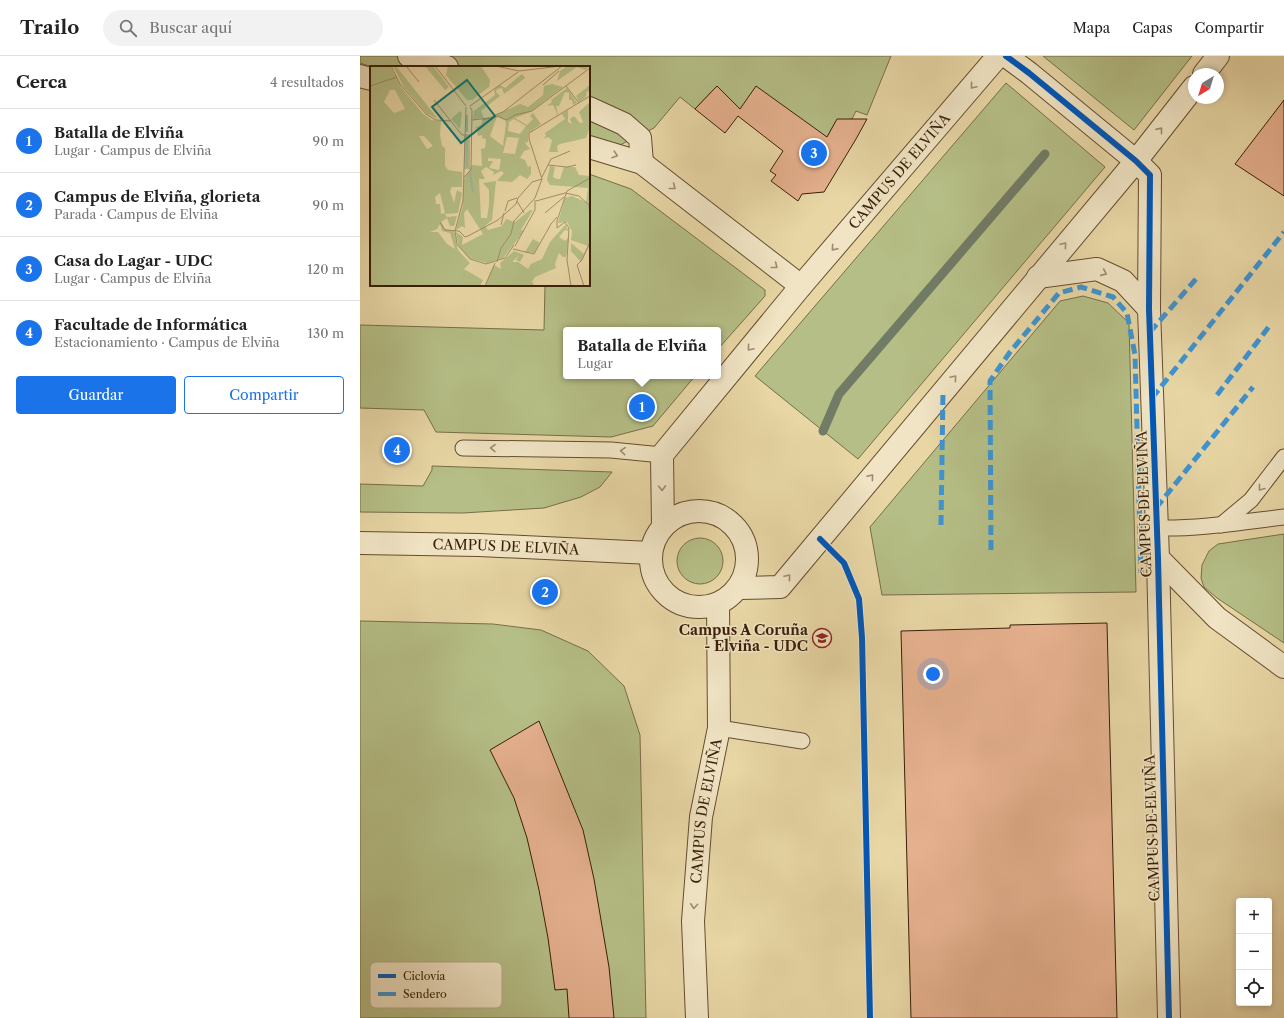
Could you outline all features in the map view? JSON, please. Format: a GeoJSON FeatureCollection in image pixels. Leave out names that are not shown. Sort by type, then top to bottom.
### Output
{"type":"FeatureCollection","features":[{"type":"Feature","properties":{"kind":"street"},"geometry":{"type":"LineString","coordinates":[[409,56],[444,66]]}},
{"type":"Feature","properties":{"kind":"street","name":"CAMPUS DE ELVIÑA"},"geometry":{"type":"LineString","coordinates":[[662,455],[801,286],[998,56]]}},
{"type":"Feature","properties":{"kind":"street","name":"CAMPUS DE ELVIÑA"},"geometry":{"type":"LineString","coordinates":[[1006,56],[1136,161],[1150,175],[1149,309],[1158,558],[1169,1018]]}},
{"type":"Feature","properties":{"kind":"street"},"geometry":{"type":"LineString","coordinates":[[1209,68],[1218,56]]}},
{"type":"Feature","properties":{"kind":"street"},"geometry":{"type":"LineString","coordinates":[[360,76],[370,79]]}},
{"type":"Feature","properties":{"kind":"street"},"geometry":{"type":"LineString","coordinates":[[739,588],[780,586],[1136,161],[1188,95]]}},
{"type":"Feature","properties":{"kind":"street"},"geometry":{"type":"LineString","coordinates":[[590,108],[624,124],[640,138],[642,163]]}},
{"type":"Feature","properties":{"kind":"street"},"geometry":{"type":"LineString","coordinates":[[590,147],[642,163],[801,286]]}},
{"type":"Feature","properties":{"kind":"street"},"geometry":{"type":"LineString","coordinates":[[1038,277],[1097,269],[1123,281],[1149,309]]}},
{"type":"Feature","properties":{"kind":"street"},"geometry":{"type":"LineString","coordinates":[[662,455],[663,526],[651,553],[653,576],[667,596],[693,608],[718,604],[739,588],[748,567],[745,542],[730,521],[706,511],[684,513],[663,526]]}},
{"type":"Feature","properties":{"kind":"street","name":"CAMPUS DE ELVIÑA"},"geometry":{"type":"LineString","coordinates":[[360,543],[479,545],[651,553]]}},
{"type":"Feature","properties":{"kind":"street","name":"CAMPUS DE ELVIÑA"},"geometry":{"type":"LineString","coordinates":[[1158,558],[1217,618],[1284,667]]}},
{"type":"Feature","properties":{"kind":"street","name":"CAMPUS DE ELVIÑA"},"geometry":{"type":"LineString","coordinates":[[697,1018],[693,921],[701,817],[719,728],[718,604]]}},
{"type":"Feature","properties":{"kind":"lane"},"geometry":{"type":"LineString","coordinates":[[464,448],[611,450],[662,455]]}},
{"type":"Feature","properties":{"kind":"lane"},"geometry":{"type":"LineString","coordinates":[[1221,525],[1251,500],[1284,457]]}},
{"type":"Feature","properties":{"kind":"lane"},"geometry":{"type":"LineString","coordinates":[[1156,528],[1221,525],[1284,517]]}},
{"type":"Feature","properties":{"kind":"lane"},"geometry":{"type":"LineString","coordinates":[[719,728],[802,741]]}},
{"type":"Feature","properties":{"kind":"green space"},"geometry":{"type":"Polygon","coordinates":[[[360,56],[891,56],[867,115],[856,111],[852,119],[836,121],[827,137],[740,109],[717,86],[695,109],[680,97],[654,128],[616,147],[590,138],[590,66],[370,66],[360,63],[360,56]]]}},
{"type":"Feature","properties":{"kind":"green space"},"geometry":{"type":"Polygon","coordinates":[[[1043,56],[1192,56],[1134,130],[1043,56]]]}},
{"type":"Feature","properties":{"kind":"green space"},"geometry":{"type":"Polygon","coordinates":[[[1006,83],[1105,167],[858,459],[755,376],[1006,83]]]}},
{"type":"Feature","properties":{"kind":"green space"},"geometry":{"type":"Polygon","coordinates":[[[590,174],[631,189],[765,290],[765,296],[721,346],[721,327],[563,327],[563,379],[692,379],[653,426],[611,437],[436,432],[424,410],[360,408],[360,325],[544,330],[545,286],[590,286],[590,174]]]}},
{"type":"Feature","properties":{"kind":"green space"},"geometry":{"type":"Polygon","coordinates":[[[1083,296],[1108,303],[1129,323],[1136,592],[882,595],[870,527],[1060,301],[1083,296]]]}},
{"type":"Feature","properties":{"kind":"green space"},"geometry":{"type":"Polygon","coordinates":[[[432,466],[612,472],[600,487],[581,497],[544,508],[463,513],[360,512],[360,484],[423,486],[432,470],[432,466]]]}},
{"type":"Feature","properties":{"kind":"green space"},"geometry":{"type":"Polygon","coordinates":[[[1284,534],[1284,643],[1217,598],[1204,587],[1201,578],[1202,565],[1209,551],[1218,544],[1284,534]]]}},
{"type":"Feature","properties":{"kind":"green space"},"geometry":{"type":"Polygon","coordinates":[[[705,538],[717,544],[722,552],[722,570],[717,578],[709,583],[695,584],[683,578],[678,570],[677,556],[683,544],[691,539],[705,538]]]}},
{"type":"Feature","properties":{"kind":"green space"},"geometry":{"type":"Polygon","coordinates":[[[360,621],[493,624],[541,630],[588,651],[624,686],[640,735],[646,1018],[360,1018],[360,621]]]}},
{"type":"Feature","properties":{"kind":"building"},"geometry":{"type":"Polygon","coordinates":[[[717,86],[740,109],[756,86],[827,137],[837,119],[867,119],[824,192],[802,194],[798,201],[771,181],[776,175],[770,171],[783,151],[738,116],[725,133],[695,109],[717,86]]]}},
{"type":"Feature","properties":{"kind":"building"},"geometry":{"type":"Polygon","coordinates":[[[1284,100],[1284,196],[1235,164],[1284,100]]]}},
{"type":"Feature","properties":{"kind":"building"},"geometry":{"type":"Polygon","coordinates":[[[1107,623],[1117,1018],[911,1018],[901,631],[1010,628],[1010,625],[1107,623]]]}},
{"type":"Feature","properties":{"kind":"building"},"geometry":{"type":"Polygon","coordinates":[[[539,721],[583,830],[594,879],[609,967],[614,1018],[569,1018],[567,989],[555,990],[548,938],[527,838],[514,798],[490,750],[539,721]]]}},
{"type":"Feature","properties":{"kind":"waterway"},"geometry":{"type":"LineString","coordinates":[[823,431],[839,394],[1045,154]]}},
{"type":"Feature","properties":{"kind":"marked path"},"geometry":{"type":"LineString","coordinates":[[1152,398],[1284,232]]}},
{"type":"Feature","properties":{"kind":"marked path"},"geometry":{"type":"LineString","coordinates":[[1150,332],[1196,279]]}},
{"type":"Feature","properties":{"kind":"marked path"},"geometry":{"type":"LineString","coordinates":[[991,550],[990,381],[1010,352],[1059,293],[1081,287],[1113,297],[1127,313],[1135,355],[1141,573]]}},
{"type":"Feature","properties":{"kind":"marked path"},"geometry":{"type":"LineString","coordinates":[[1217,395],[1271,324]]}},
{"type":"Feature","properties":{"kind":"marked path"},"geometry":{"type":"LineString","coordinates":[[1156,508],[1253,387]]}},
{"type":"Feature","properties":{"kind":"marked path"},"geometry":{"type":"LineString","coordinates":[[941,525],[943,391]]}},
{"type":"Feature","properties":{"kind":"cycle path"},"geometry":{"type":"LineString","coordinates":[[1006,56],[1029,73],[1136,161],[1150,175],[1149,309],[1158,558],[1169,1018]]}},
{"type":"Feature","properties":{"kind":"cycle path"},"geometry":{"type":"LineString","coordinates":[[820,539],[844,563],[859,599],[862,638],[870,1018]]}},
{"type":"Feature","properties":{"kind":"place","name":"Casa do Lagar - UDC"},"geometry":{"type":"Point","coordinates":[814,153]}},
{"type":"Feature","properties":{"kind":"place","name":"Batalla de Elviña"},"geometry":{"type":"Point","coordinates":[642,407]}},
{"type":"Feature","properties":{"kind":"place","name":"Facultade de Informática"},"geometry":{"type":"Point","coordinates":[397,450]}},
{"type":"Feature","properties":{"kind":"place","name":"Campus de Elviña, glorieta"},"geometry":{"type":"Point","coordinates":[545,592]}},
{"type":"Feature","properties":{"kind":"place","name":"Campus A Coruña - Elviña - UDC"},"geometry":{"type":"Point","coordinates":[822,638]}}]}
